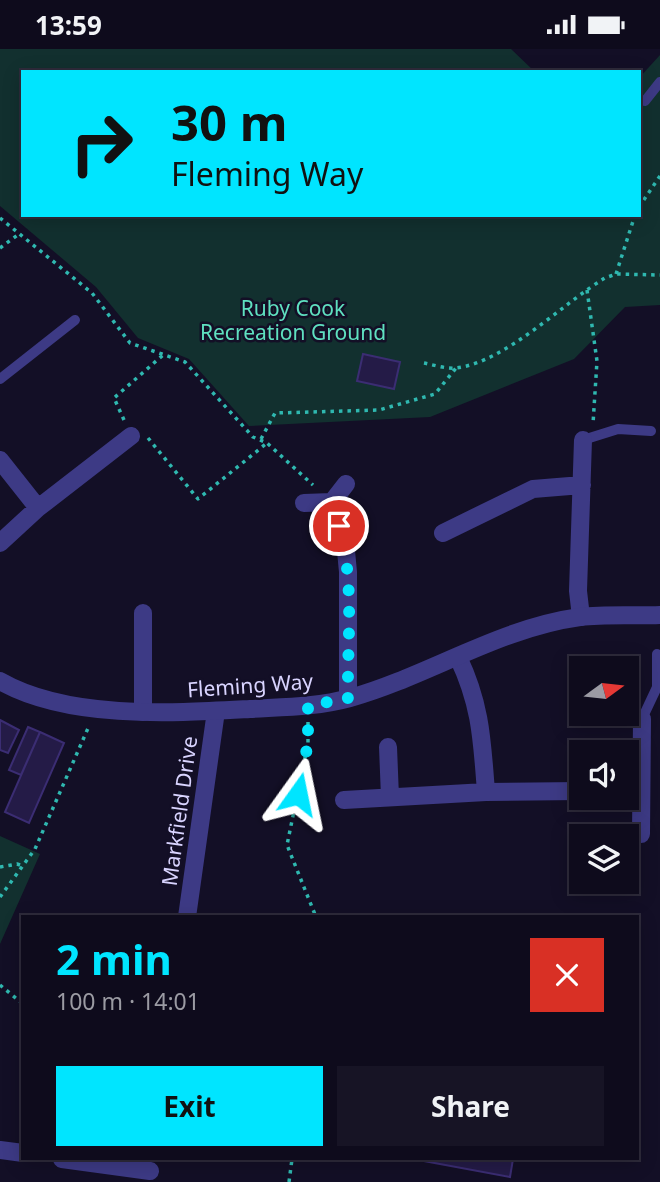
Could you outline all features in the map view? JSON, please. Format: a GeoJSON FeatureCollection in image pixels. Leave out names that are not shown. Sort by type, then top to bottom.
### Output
{"type":"FeatureCollection","features":[{"type":"Feature","properties":{"kind":"street"},"geometry":{"type":"LineString","coordinates":[[0,543],[38,508],[131,436]]}},
{"type":"Feature","properties":{"kind":"street"},"geometry":{"type":"LineString","coordinates":[[581,617],[578,591],[582,485],[588,439]]}},
{"type":"Feature","properties":{"kind":"street"},"geometry":{"type":"LineString","coordinates":[[0,460],[38,508]]}},
{"type":"Feature","properties":{"kind":"street"},"geometry":{"type":"LineString","coordinates":[[332,502],[346,484]]}},
{"type":"Feature","properties":{"kind":"street"},"geometry":{"type":"LineString","coordinates":[[443,533],[533,489],[582,485]]}},
{"type":"Feature","properties":{"kind":"street"},"geometry":{"type":"LineString","coordinates":[[304,503],[332,502]]}},
{"type":"Feature","properties":{"kind":"street"},"geometry":{"type":"LineString","coordinates":[[332,502],[346,551],[348,572],[348,698]]}},
{"type":"Feature","properties":{"kind":"street"},"geometry":{"type":"LineString","coordinates":[[143,712],[144,613]]}},
{"type":"Feature","properties":{"kind":"street","name":"Fleming Way"},"geometry":{"type":"LineString","coordinates":[[0,681],[43,697],[97,708],[143,712],[308,706],[383,688],[511,635],[581,617],[660,615]]}},
{"type":"Feature","properties":{"kind":"street"},"geometry":{"type":"LineString","coordinates":[[458,657],[479,711],[486,792]]}},
{"type":"Feature","properties":{"kind":"street","name":"Markfield Drive"},"geometry":{"type":"LineString","coordinates":[[187,915],[216,711]]}},
{"type":"Feature","properties":{"kind":"street"},"geometry":{"type":"LineString","coordinates":[[639,743],[642,719]]}},
{"type":"Feature","properties":{"kind":"street"},"geometry":{"type":"LineString","coordinates":[[388,747],[390,797]]}},
{"type":"Feature","properties":{"kind":"street"},"geometry":{"type":"LineString","coordinates":[[344,800],[486,792],[569,791]]}},
{"type":"Feature","properties":{"kind":"street"},"geometry":{"type":"LineString","coordinates":[[637,810],[641,834]]}},
{"type":"Feature","properties":{"kind":"street"},"geometry":{"type":"LineString","coordinates":[[0,1150],[21,1153]]}},
{"type":"Feature","properties":{"kind":"street"},"geometry":{"type":"LineString","coordinates":[[69,1160],[150,1171]]}},
{"type":"Feature","properties":{"kind":"lane"},"geometry":{"type":"LineString","coordinates":[[645,101],[660,82]]}},
{"type":"Feature","properties":{"kind":"lane"},"geometry":{"type":"LineString","coordinates":[[0,379],[75,320]]}},
{"type":"Feature","properties":{"kind":"lane"},"geometry":{"type":"LineString","coordinates":[[588,439],[618,429],[651,431]]}},
{"type":"Feature","properties":{"kind":"lane"},"geometry":{"type":"LineString","coordinates":[[642,719],[647,703],[657,687],[657,654]]}},
{"type":"Feature","properties":{"kind":"path"},"geometry":{"type":"LineString","coordinates":[[641,204],[660,176]]}},
{"type":"Feature","properties":{"kind":"path"},"geometry":{"type":"LineString","coordinates":[[616,274],[634,217]]}},
{"type":"Feature","properties":{"kind":"path"},"geometry":{"type":"LineString","coordinates":[[0,218],[92,293],[130,343],[185,362],[253,437],[267,443],[332,502]]}},
{"type":"Feature","properties":{"kind":"path"},"geometry":{"type":"LineString","coordinates":[[0,248],[19,234]]}},
{"type":"Feature","properties":{"kind":"path"},"geometry":{"type":"LineString","coordinates":[[261,439],[275,413],[379,410],[435,394],[456,368],[502,350],[587,290],[616,274],[660,275]]}},
{"type":"Feature","properties":{"kind":"path"},"geometry":{"type":"LineString","coordinates":[[587,290],[597,361],[588,439]]}},
{"type":"Feature","properties":{"kind":"path"},"geometry":{"type":"LineString","coordinates":[[163,355],[114,398],[131,436],[147,437],[198,499],[267,443]]}},
{"type":"Feature","properties":{"kind":"path"},"geometry":{"type":"LineString","coordinates":[[424,363],[456,368]]}},
{"type":"Feature","properties":{"kind":"path"},"geometry":{"type":"LineString","coordinates":[[308,706],[308,743],[286,845],[315,915]]}},
{"type":"Feature","properties":{"kind":"path"},"geometry":{"type":"LineString","coordinates":[[0,897],[35,849],[97,708]]}},
{"type":"Feature","properties":{"kind":"path"},"geometry":{"type":"LineString","coordinates":[[0,867],[17,863],[23,866]]}},
{"type":"Feature","properties":{"kind":"path"},"geometry":{"type":"LineString","coordinates":[[0,985],[21,1002]]}},
{"type":"Feature","properties":{"kind":"path"},"geometry":{"type":"LineString","coordinates":[[289,1182],[292,1160]]}},
{"type":"Feature","properties":{"kind":"green space","name":"Ruby Cook Recreation Ground"},"geometry":{"type":"Polygon","coordinates":[[[0,49],[511,49],[533,70],[21,70],[21,217],[641,217],[641,76],[660,55],[660,305],[625,307],[574,359],[430,417],[249,426],[189,359],[138,338],[96,287],[0,206],[0,49]]]}},
{"type":"Feature","properties":{"kind":"green space"},"geometry":{"type":"Polygon","coordinates":[[[0,836],[40,854],[0,944],[0,836]]]}},
{"type":"Feature","properties":{"kind":"building"},"geometry":{"type":"Polygon","coordinates":[[[363,354],[400,362],[394,389],[357,381],[363,354]]]}},
{"type":"Feature","properties":{"kind":"building"},"geometry":{"type":"Polygon","coordinates":[[[0,720],[19,730],[8,753],[0,750],[0,720]]]}},
{"type":"Feature","properties":{"kind":"building"},"geometry":{"type":"Polygon","coordinates":[[[28,727],[40,732],[21,775],[9,770],[28,727]]]}},
{"type":"Feature","properties":{"kind":"building"},"geometry":{"type":"Polygon","coordinates":[[[40,732],[64,743],[29,823],[5,812],[40,732]]]}},
{"type":"Feature","properties":{"kind":"building"},"geometry":{"type":"Polygon","coordinates":[[[418,1160],[513,1160],[510,1177],[418,1160]]]}},
{"type":"Feature","properties":{"kind":"route"},"geometry":{"type":"LineString","coordinates":[[298,794],[308,743],[308,706],[348,698],[348,572],[339,526]]}}]}
